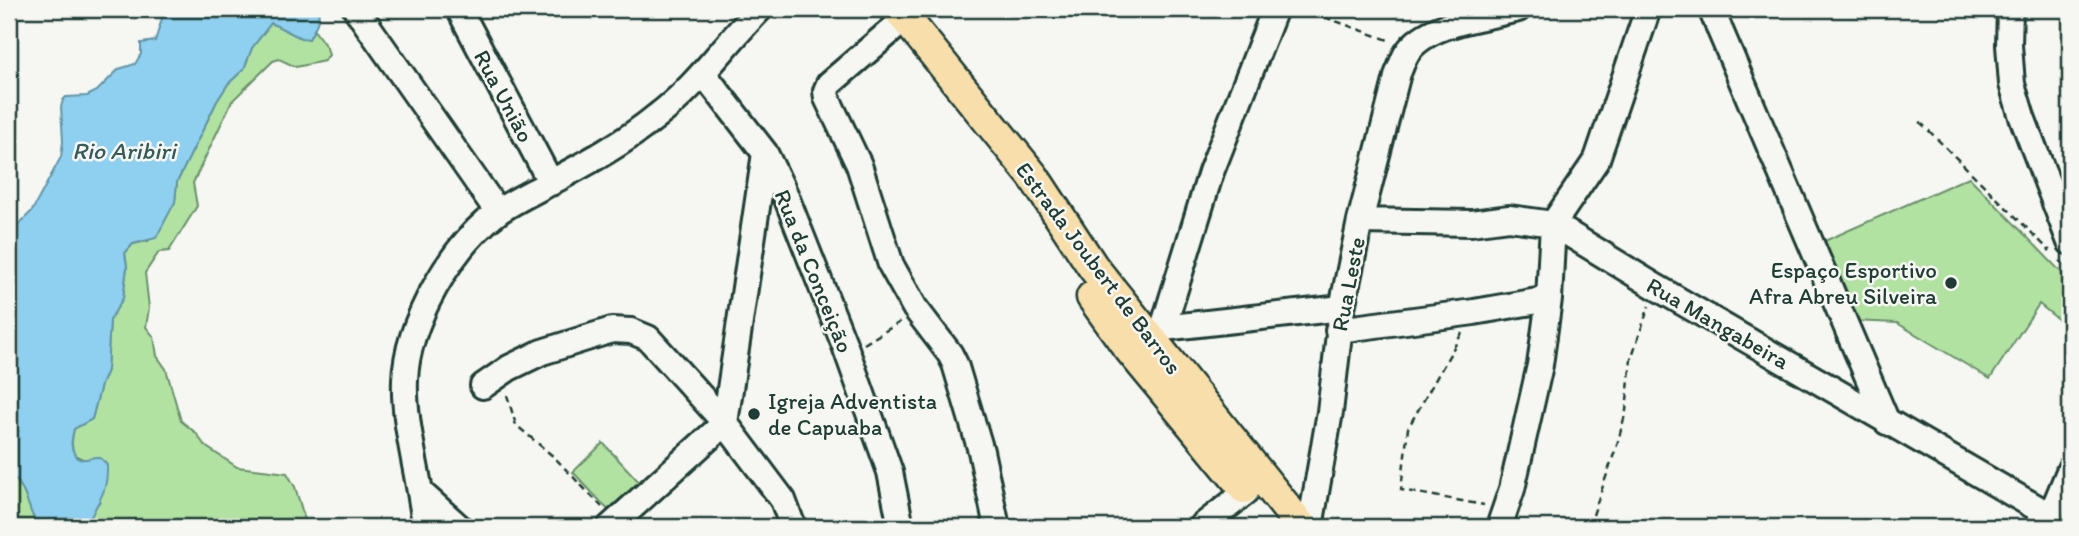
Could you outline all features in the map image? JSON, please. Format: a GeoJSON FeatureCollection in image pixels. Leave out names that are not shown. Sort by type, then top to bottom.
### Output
{"type":"FeatureCollection","features":[{"type":"Feature","properties":{"kind":"main road","name":"Estrada Joubert de Barros"},"geometry":{"type":"LineString","coordinates":[[895,14],[1033,176],[1093,267],[1158,336],[1302,527]]}},
{"type":"Feature","properties":{"kind":"main road","name":"Estrada Joubert de Barros"},"geometry":{"type":"LineString","coordinates":[[895,14],[1005,164],[1074,271],[1127,346],[1275,527]]}},
{"type":"Feature","properties":{"kind":"street"},"geometry":{"type":"LineString","coordinates":[[356,9],[498,212]]}},
{"type":"Feature","properties":{"kind":"street","name":"Rua União"},"geometry":{"type":"LineString","coordinates":[[459,9],[551,183]]}},
{"type":"Feature","properties":{"kind":"street"},"geometry":{"type":"LineString","coordinates":[[735,33],[747,9]]}},
{"type":"Feature","properties":{"kind":"street"},"geometry":{"type":"LineString","coordinates":[[425,527],[405,380],[410,347],[432,292],[454,259],[498,212],[626,140],[659,116],[703,73],[735,33],[760,9]]}},
{"type":"Feature","properties":{"kind":"street"},"geometry":{"type":"LineString","coordinates":[[1275,9],[1211,172],[1158,336],[1340,319],[1474,312],[1549,299]]}},
{"type":"Feature","properties":{"kind":"street"},"geometry":{"type":"LineString","coordinates":[[1411,48],[1422,37],[1439,29],[1518,9]]}},
{"type":"Feature","properties":{"kind":"street"},"geometry":{"type":"LineString","coordinates":[[1502,518],[1540,365],[1549,299],[1553,224],[1597,159],[1648,9]]}},
{"type":"Feature","properties":{"kind":"street"},"geometry":{"type":"LineString","coordinates":[[1711,9],[1887,422]]}},
{"type":"Feature","properties":{"kind":"street"},"geometry":{"type":"LineString","coordinates":[[2010,9],[2012,84],[2061,252]]}},
{"type":"Feature","properties":{"kind":"street"},"geometry":{"type":"LineString","coordinates":[[895,14],[829,85],[827,98],[859,165],[891,265],[918,312],[955,364],[981,451],[997,527]]}},
{"type":"Feature","properties":{"kind":"street","name":"Rua Leste"},"geometry":{"type":"LineString","coordinates":[[1310,527],[1330,412],[1340,319],[1360,221],[1398,73],[1411,48]]}},
{"type":"Feature","properties":{"kind":"street","name":"Rua da Conceição"},"geometry":{"type":"LineString","coordinates":[[703,73],[765,153],[785,194],[848,354],[890,472],[901,527]]}},
{"type":"Feature","properties":{"kind":"street"},"geometry":{"type":"LineString","coordinates":[[613,525],[725,423],[765,153]]}},
{"type":"Feature","properties":{"kind":"street","name":"Rua Mangabeira"},"geometry":{"type":"LineString","coordinates":[[1360,221],[1471,223],[1509,218],[1553,224],[1887,422],[2049,522]]}},
{"type":"Feature","properties":{"kind":"street"},"geometry":{"type":"LineString","coordinates":[[483,386],[542,352],[612,330],[631,331],[648,338],[725,423],[783,500],[793,527]]}},
{"type":"Feature","properties":{"kind":"street"},"geometry":{"type":"LineString","coordinates":[[2049,522],[2070,469]]}},
{"type":"Feature","properties":{"kind":"street"},"geometry":{"type":"LineString","coordinates":[[1201,527],[1246,492]]}},
{"type":"Feature","properties":{"kind":"street"},"geometry":{"type":"LineString","coordinates":[[421,493],[459,527]]}},
{"type":"Feature","properties":{"kind":"path"},"geometry":{"type":"LineString","coordinates":[[1302,9],[1411,48]]}},
{"type":"Feature","properties":{"kind":"path"},"geometry":{"type":"LineString","coordinates":[[1920,122],[2061,252],[2070,271]]}},
{"type":"Feature","properties":{"kind":"path"},"geometry":{"type":"LineString","coordinates":[[1593,515],[1618,445],[1626,411],[1631,359],[1656,287]]}},
{"type":"Feature","properties":{"kind":"path"},"geometry":{"type":"LineString","coordinates":[[848,354],[918,312]]}},
{"type":"Feature","properties":{"kind":"path"},"geometry":{"type":"LineString","coordinates":[[1474,312],[1408,428],[1401,490],[1502,518]]}},
{"type":"Feature","properties":{"kind":"path"},"geometry":{"type":"LineString","coordinates":[[516,365],[506,397],[516,425],[554,457],[613,525]]}},
{"type":"Feature","properties":{"kind":"green space"},"geometry":{"type":"Polygon","coordinates":[[[271,23],[301,38],[309,39],[314,30],[329,55],[324,61],[296,67],[279,59],[273,61],[232,101],[193,183],[197,206],[169,251],[159,252],[145,273],[149,308],[146,327],[154,337],[157,356],[166,369],[181,421],[196,433],[205,446],[237,467],[287,473],[295,487],[307,527],[89,527],[94,508],[100,501],[85,460],[75,455],[72,439],[74,429],[92,419],[107,370],[110,320],[123,298],[127,267],[125,253],[133,244],[148,241],[175,202],[177,182],[217,101],[228,84],[244,69],[252,48],[271,23]]]}},
{"type":"Feature","properties":{"kind":"green space","name":"Espaço Esportivo Afra Abreu Silveira"},"geometry":{"type":"Polygon","coordinates":[[[1969,177],[2062,273],[2070,293],[2070,329],[2039,304],[1990,379],[1897,323],[1853,321],[1820,243],[1969,177]]]}},
{"type":"Feature","properties":{"kind":"green space"},"geometry":{"type":"Polygon","coordinates":[[[603,443],[642,485],[611,513],[573,472],[603,443]]]}},
{"type":"Feature","properties":{"kind":"green space"},"geometry":{"type":"Polygon","coordinates":[[[9,475],[20,484],[39,527],[9,527],[9,475]]]}},
{"type":"Feature","properties":{"kind":"water","name":"Rio Aribiri"},"geometry":{"type":"Polygon","coordinates":[[[165,9],[318,9],[319,17],[309,39],[301,38],[271,23],[252,48],[244,69],[228,84],[217,101],[177,182],[175,202],[156,238],[133,244],[125,253],[127,267],[123,298],[110,320],[107,370],[92,419],[74,429],[72,441],[72,449],[79,459],[97,457],[107,465],[104,490],[89,527],[39,527],[20,484],[9,475],[9,234],[32,211],[61,157],[63,100],[66,97],[87,96],[97,91],[119,69],[135,64],[141,54],[141,43],[155,41],[165,9]]]}},
{"type":"Feature","properties":{"kind":"place","name":"Espaço Esportivo Afra Abreu Silveira"},"geometry":{"type":"Point","coordinates":[1951,283]}},
{"type":"Feature","properties":{"kind":"place","name":"Igreja Adventista de Capuaba"},"geometry":{"type":"Point","coordinates":[754,414]}}]}
